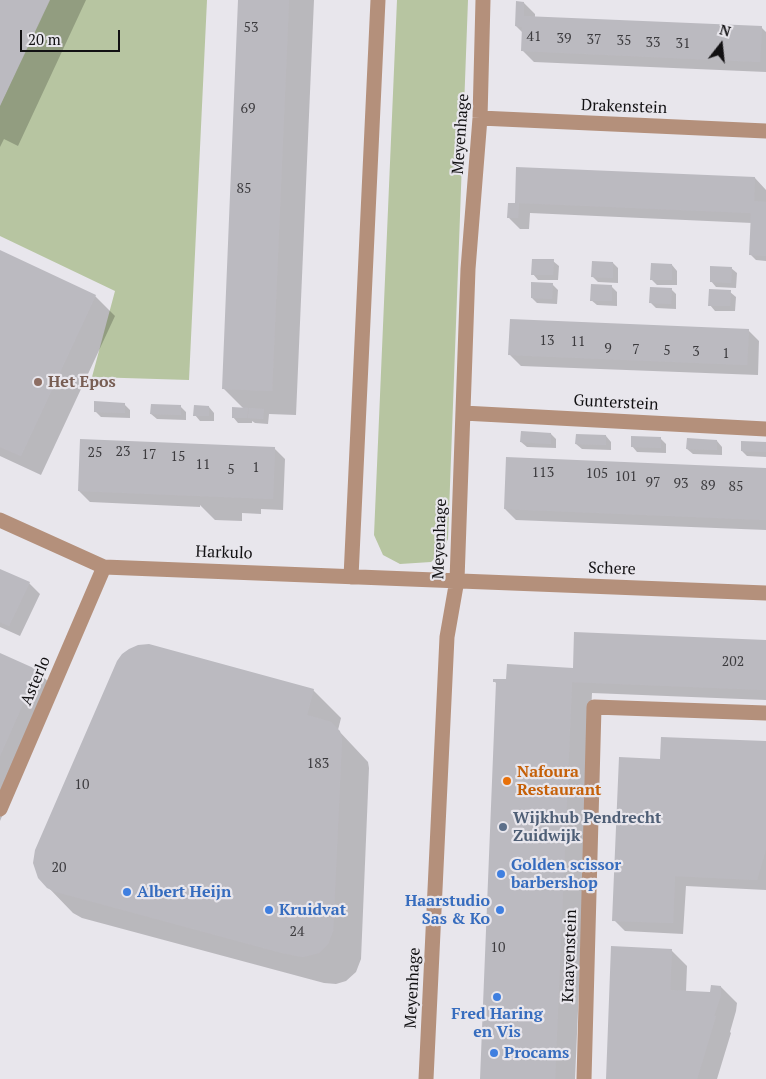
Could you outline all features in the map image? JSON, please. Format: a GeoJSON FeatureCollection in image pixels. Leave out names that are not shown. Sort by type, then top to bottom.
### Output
{"type":"FeatureCollection","features":[{"type":"Feature","properties":{"kind":"street"},"geometry":{"type":"LineString","coordinates":[[351,577],[378,0]]}},
{"type":"Feature","properties":{"kind":"street","name":"Meyenhage"},"geometry":{"type":"LineString","coordinates":[[426,1079],[447,637],[457,580],[468,268],[480,118],[483,0]]}},
{"type":"Feature","properties":{"kind":"street","name":"Drakenstein"},"geometry":{"type":"LineString","coordinates":[[480,118],[766,130]]}},
{"type":"Feature","properties":{"kind":"street","name":"Gunterstein"},"geometry":{"type":"LineString","coordinates":[[463,413],[766,429]]}},
{"type":"Feature","properties":{"kind":"street","name":"Harkulo"},"geometry":{"type":"LineString","coordinates":[[0,520],[104,567],[457,580]]}},
{"type":"Feature","properties":{"kind":"street","name":"Asterlo"},"geometry":{"type":"LineString","coordinates":[[0,809],[104,567]]}},
{"type":"Feature","properties":{"kind":"street","name":"Schere"},"geometry":{"type":"LineString","coordinates":[[457,580],[766,593]]}},
{"type":"Feature","properties":{"kind":"street","name":"Kraayenstein"},"geometry":{"type":"LineString","coordinates":[[584,1079],[594,707],[766,714]]}},
{"type":"Feature","properties":{"kind":"green space"},"geometry":{"type":"Polygon","coordinates":[[[50,0],[207,0],[189,380],[92,377],[115,291],[0,236],[0,106],[50,0]]]}},
{"type":"Feature","properties":{"kind":"green space"},"geometry":{"type":"Polygon","coordinates":[[[397,0],[468,0],[448,539],[443,551],[431,562],[400,564],[383,555],[374,535],[397,0]]]}},
{"type":"Feature","properties":{"kind":"building"},"geometry":{"type":"Polygon","coordinates":[[[0,0],[49,0],[0,105],[0,0]]]}},
{"type":"Feature","properties":{"kind":"building"},"geometry":{"type":"Polygon","coordinates":[[[238,0],[289,0],[272,391],[222,389],[238,0]]]}},
{"type":"Feature","properties":{"kind":"building"},"geometry":{"type":"Polygon","coordinates":[[[516,1],[524,2],[524,16],[762,26],[760,62],[521,51],[522,27],[515,26],[516,1]]]}},
{"type":"Feature","properties":{"kind":"building"},"geometry":{"type":"Polygon","coordinates":[[[516,167],[755,177],[754,201],[766,202],[766,256],[749,255],[751,213],[519,203],[518,218],[507,218],[508,203],[515,203],[516,167]]]}},
{"type":"Feature","properties":{"kind":"building","name":"Het Epos"},"geometry":{"type":"Polygon","coordinates":[[[0,250],[96,295],[21,456],[0,447],[0,250]]]}},
{"type":"Feature","properties":{"kind":"building"},"geometry":{"type":"Polygon","coordinates":[[[532,259],[554,259],[553,275],[531,275],[532,259]]]}},
{"type":"Feature","properties":{"kind":"building"},"geometry":{"type":"Polygon","coordinates":[[[592,261],[613,262],[613,278],[591,277],[592,261]]]}},
{"type":"Feature","properties":{"kind":"building"},"geometry":{"type":"Polygon","coordinates":[[[651,263],[672,264],[672,280],[650,280],[651,263]]]}},
{"type":"Feature","properties":{"kind":"building"},"geometry":{"type":"Polygon","coordinates":[[[710,266],[732,267],[731,283],[710,282],[710,266]]]}},
{"type":"Feature","properties":{"kind":"building"},"geometry":{"type":"Polygon","coordinates":[[[531,282],[553,283],[552,299],[531,298],[531,282]]]}},
{"type":"Feature","properties":{"kind":"building"},"geometry":{"type":"Polygon","coordinates":[[[591,284],[612,285],[612,301],[590,301],[591,284]]]}},
{"type":"Feature","properties":{"kind":"building"},"geometry":{"type":"Polygon","coordinates":[[[650,287],[672,288],[671,304],[649,303],[650,287]]]}},
{"type":"Feature","properties":{"kind":"building"},"geometry":{"type":"Polygon","coordinates":[[[709,289],[731,290],[730,306],[708,306],[709,289]]]}},
{"type":"Feature","properties":{"kind":"building"},"geometry":{"type":"Polygon","coordinates":[[[510,319],[749,329],[747,365],[508,355],[510,319]]]}},
{"type":"Feature","properties":{"kind":"building"},"geometry":{"type":"Polygon","coordinates":[[[94,401],[125,403],[125,413],[94,412],[94,401]]]}},
{"type":"Feature","properties":{"kind":"building"},"geometry":{"type":"Polygon","coordinates":[[[151,404],[181,405],[181,415],[150,414],[151,404]]]}},
{"type":"Feature","properties":{"kind":"building"},"geometry":{"type":"Polygon","coordinates":[[[194,405],[209,406],[209,416],[193,416],[194,405]]]}},
{"type":"Feature","properties":{"kind":"building"},"geometry":{"type":"Polygon","coordinates":[[[232,407],[248,408],[247,418],[232,418],[232,407]]]}},
{"type":"Feature","properties":{"kind":"building"},"geometry":{"type":"Polygon","coordinates":[[[249,408],[264,409],[263,419],[248,418],[249,408]]]}},
{"type":"Feature","properties":{"kind":"building"},"geometry":{"type":"Polygon","coordinates":[[[521,431],[551,433],[551,444],[520,442],[521,431]]]}},
{"type":"Feature","properties":{"kind":"building"},"geometry":{"type":"Polygon","coordinates":[[[576,434],[606,435],[606,445],[575,444],[576,434]]]}},
{"type":"Feature","properties":{"kind":"building"},"geometry":{"type":"Polygon","coordinates":[[[631,436],[661,437],[661,448],[631,447],[631,436]]]}},
{"type":"Feature","properties":{"kind":"building"},"geometry":{"type":"Polygon","coordinates":[[[687,438],[717,440],[717,450],[686,449],[687,438]]]}},
{"type":"Feature","properties":{"kind":"building"},"geometry":{"type":"Polygon","coordinates":[[[80,439],[275,447],[273,499],[78,491],[80,439]]]}},
{"type":"Feature","properties":{"kind":"building"},"geometry":{"type":"Polygon","coordinates":[[[741,441],[766,442],[766,452],[741,451],[741,441]]]}},
{"type":"Feature","properties":{"kind":"building"},"geometry":{"type":"Polygon","coordinates":[[[506,457],[766,468],[766,520],[504,509],[506,457]]]}},
{"type":"Feature","properties":{"kind":"building"},"geometry":{"type":"Polygon","coordinates":[[[0,569],[30,582],[9,626],[0,622],[0,569]]]}},
{"type":"Feature","properties":{"kind":"building"},"geometry":{"type":"Polygon","coordinates":[[[574,632],[766,640],[766,690],[572,682],[555,1079],[480,1079],[496,682],[493,682],[493,679],[506,679],[507,664],[573,668],[574,632]]]}},
{"type":"Feature","properties":{"kind":"building"},"geometry":{"type":"Polygon","coordinates":[[[149,644],[314,689],[307,715],[331,722],[340,731],[342,739],[333,931],[328,944],[319,953],[303,957],[282,953],[53,891],[47,888],[38,878],[33,863],[35,850],[117,661],[129,649],[138,645],[149,644]]]}},
{"type":"Feature","properties":{"kind":"building"},"geometry":{"type":"Polygon","coordinates":[[[0,653],[38,670],[0,756],[0,653]]]}},
{"type":"Feature","properties":{"kind":"building"},"geometry":{"type":"Polygon","coordinates":[[[661,737],[766,741],[766,849],[757,880],[675,876],[673,923],[612,921],[619,757],[660,759],[661,737]]]}},
{"type":"Feature","properties":{"kind":"building"},"geometry":{"type":"Polygon","coordinates":[[[611,946],[672,949],[670,990],[710,992],[711,985],[721,986],[721,995],[714,1016],[716,1016],[697,1079],[606,1079],[611,946]]]}},
{"type":"Feature","properties":{"kind":"place","name":"Het Epos"},"geometry":{"type":"Point","coordinates":[38,382]}},
{"type":"Feature","properties":{"kind":"place","name":"Nafoura Restaurant"},"geometry":{"type":"Point","coordinates":[507,781]}},
{"type":"Feature","properties":{"kind":"place","name":"Wijkhub Pendrecht Zuidwijk"},"geometry":{"type":"Point","coordinates":[503,827]}},
{"type":"Feature","properties":{"kind":"place","name":"Golden scissor barbershop"},"geometry":{"type":"Point","coordinates":[501,874]}},
{"type":"Feature","properties":{"kind":"place","name":"Albert Heijn"},"geometry":{"type":"Point","coordinates":[127,892]}},
{"type":"Feature","properties":{"kind":"place","name":"Kruidvat"},"geometry":{"type":"Point","coordinates":[269,910]}},
{"type":"Feature","properties":{"kind":"place","name":"Haarstudio Sas & Ko"},"geometry":{"type":"Point","coordinates":[500,910]}},
{"type":"Feature","properties":{"kind":"place","name":"Fred Haring en Vis"},"geometry":{"type":"Point","coordinates":[497,997]}},
{"type":"Feature","properties":{"kind":"place","name":"Procams"},"geometry":{"type":"Point","coordinates":[494,1053]}}]}
